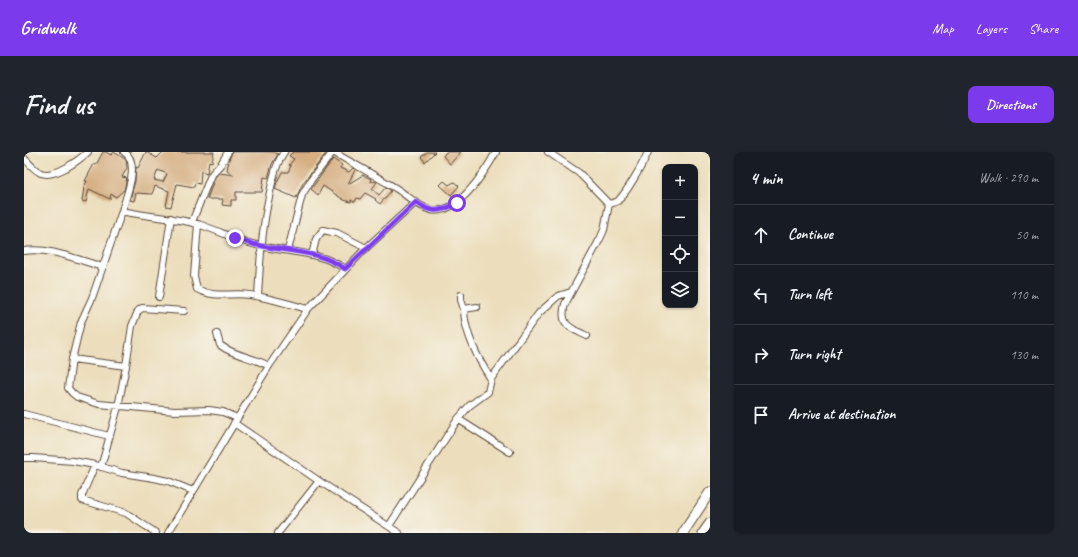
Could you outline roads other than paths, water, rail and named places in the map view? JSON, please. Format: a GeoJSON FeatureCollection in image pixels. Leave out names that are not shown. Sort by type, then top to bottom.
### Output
{"type":"FeatureCollection","features":[{"type":"Feature","properties":{"kind":"main road"},"geometry":{"type":"LineString","coordinates":[[683,533],[710,492]]}},
{"type":"Feature","properties":{"kind":"main road"},"geometry":{"type":"LineString","coordinates":[[703,533],[710,523]]}},
{"type":"Feature","properties":{"kind":"street"},"geometry":{"type":"LineString","coordinates":[[24,158],[41,173],[53,173],[80,159],[88,152]]}},
{"type":"Feature","properties":{"kind":"street"},"geometry":{"type":"LineString","coordinates":[[124,152],[131,159],[132,164],[129,188],[92,298],[81,322],[72,360],[68,388],[72,394],[87,401],[118,407],[175,411],[210,410],[222,412],[319,481],[399,533]]}},
{"type":"Feature","properties":{"kind":"street"},"geometry":{"type":"LineString","coordinates":[[228,152],[221,164],[211,175],[195,223],[194,276],[197,289],[214,295],[226,296],[241,294],[258,296],[308,309]]}},
{"type":"Feature","properties":{"kind":"street"},"geometry":{"type":"LineString","coordinates":[[258,296],[260,246],[266,210],[278,163],[284,152]]}},
{"type":"Feature","properties":{"kind":"street"},"geometry":{"type":"LineString","coordinates":[[288,250],[302,195],[311,180],[333,152],[398,189],[423,208],[436,211],[446,209],[457,203],[468,192],[496,152]]}},
{"type":"Feature","properties":{"kind":"street"},"geometry":{"type":"LineString","coordinates":[[548,152],[579,174],[609,204]]}},
{"type":"Feature","properties":{"kind":"street"},"geometry":{"type":"LineString","coordinates":[[609,204],[616,202],[622,196],[641,167],[648,152]]}},
{"type":"Feature","properties":{"kind":"street"},"geometry":{"type":"LineString","coordinates":[[168,533],[269,366],[308,309],[366,248],[416,202]]}},
{"type":"Feature","properties":{"kind":"street"},"geometry":{"type":"LineString","coordinates":[[587,336],[568,326],[562,314],[571,292],[604,230],[609,204]]}},
{"type":"Feature","properties":{"kind":"street"},"geometry":{"type":"LineString","coordinates":[[122,211],[195,223],[260,246],[312,254],[328,259],[345,269]]}},
{"type":"Feature","properties":{"kind":"street"},"geometry":{"type":"LineString","coordinates":[[159,298],[171,218]]}},
{"type":"Feature","properties":{"kind":"street"},"geometry":{"type":"LineString","coordinates":[[312,254],[316,239],[323,230],[337,233],[366,248]]}},
{"type":"Feature","properties":{"kind":"street"},"geometry":{"type":"LineString","coordinates":[[24,251],[30,250],[48,252],[103,267]]}},
{"type":"Feature","properties":{"kind":"street"},"geometry":{"type":"LineString","coordinates":[[389,526],[458,419],[469,406],[488,392],[491,379],[539,313],[558,296],[571,292]]}},
{"type":"Feature","properties":{"kind":"street"},"geometry":{"type":"LineString","coordinates":[[462,296],[461,300],[469,333],[484,368],[491,379]]}},
{"type":"Feature","properties":{"kind":"street"},"geometry":{"type":"LineString","coordinates":[[464,309],[477,306]]}},
{"type":"Feature","properties":{"kind":"street"},"geometry":{"type":"LineString","coordinates":[[156,533],[126,513],[82,500],[82,495],[98,466],[118,407],[132,326],[138,310],[142,308],[184,311]]}},
{"type":"Feature","properties":{"kind":"street"},"geometry":{"type":"LineString","coordinates":[[218,334],[220,344],[232,353],[259,360],[269,366]]}},
{"type":"Feature","properties":{"kind":"street"},"geometry":{"type":"LineString","coordinates":[[72,360],[126,366]]}},
{"type":"Feature","properties":{"kind":"street"},"geometry":{"type":"LineString","coordinates":[[24,414],[109,436]]}},
{"type":"Feature","properties":{"kind":"street"},"geometry":{"type":"LineString","coordinates":[[458,419],[510,452]]}},
{"type":"Feature","properties":{"kind":"street"},"geometry":{"type":"LineString","coordinates":[[24,458],[66,460],[98,466],[122,473],[168,481],[193,491]]}},
{"type":"Feature","properties":{"kind":"street"},"geometry":{"type":"LineString","coordinates":[[278,533],[319,481]]}}]}
